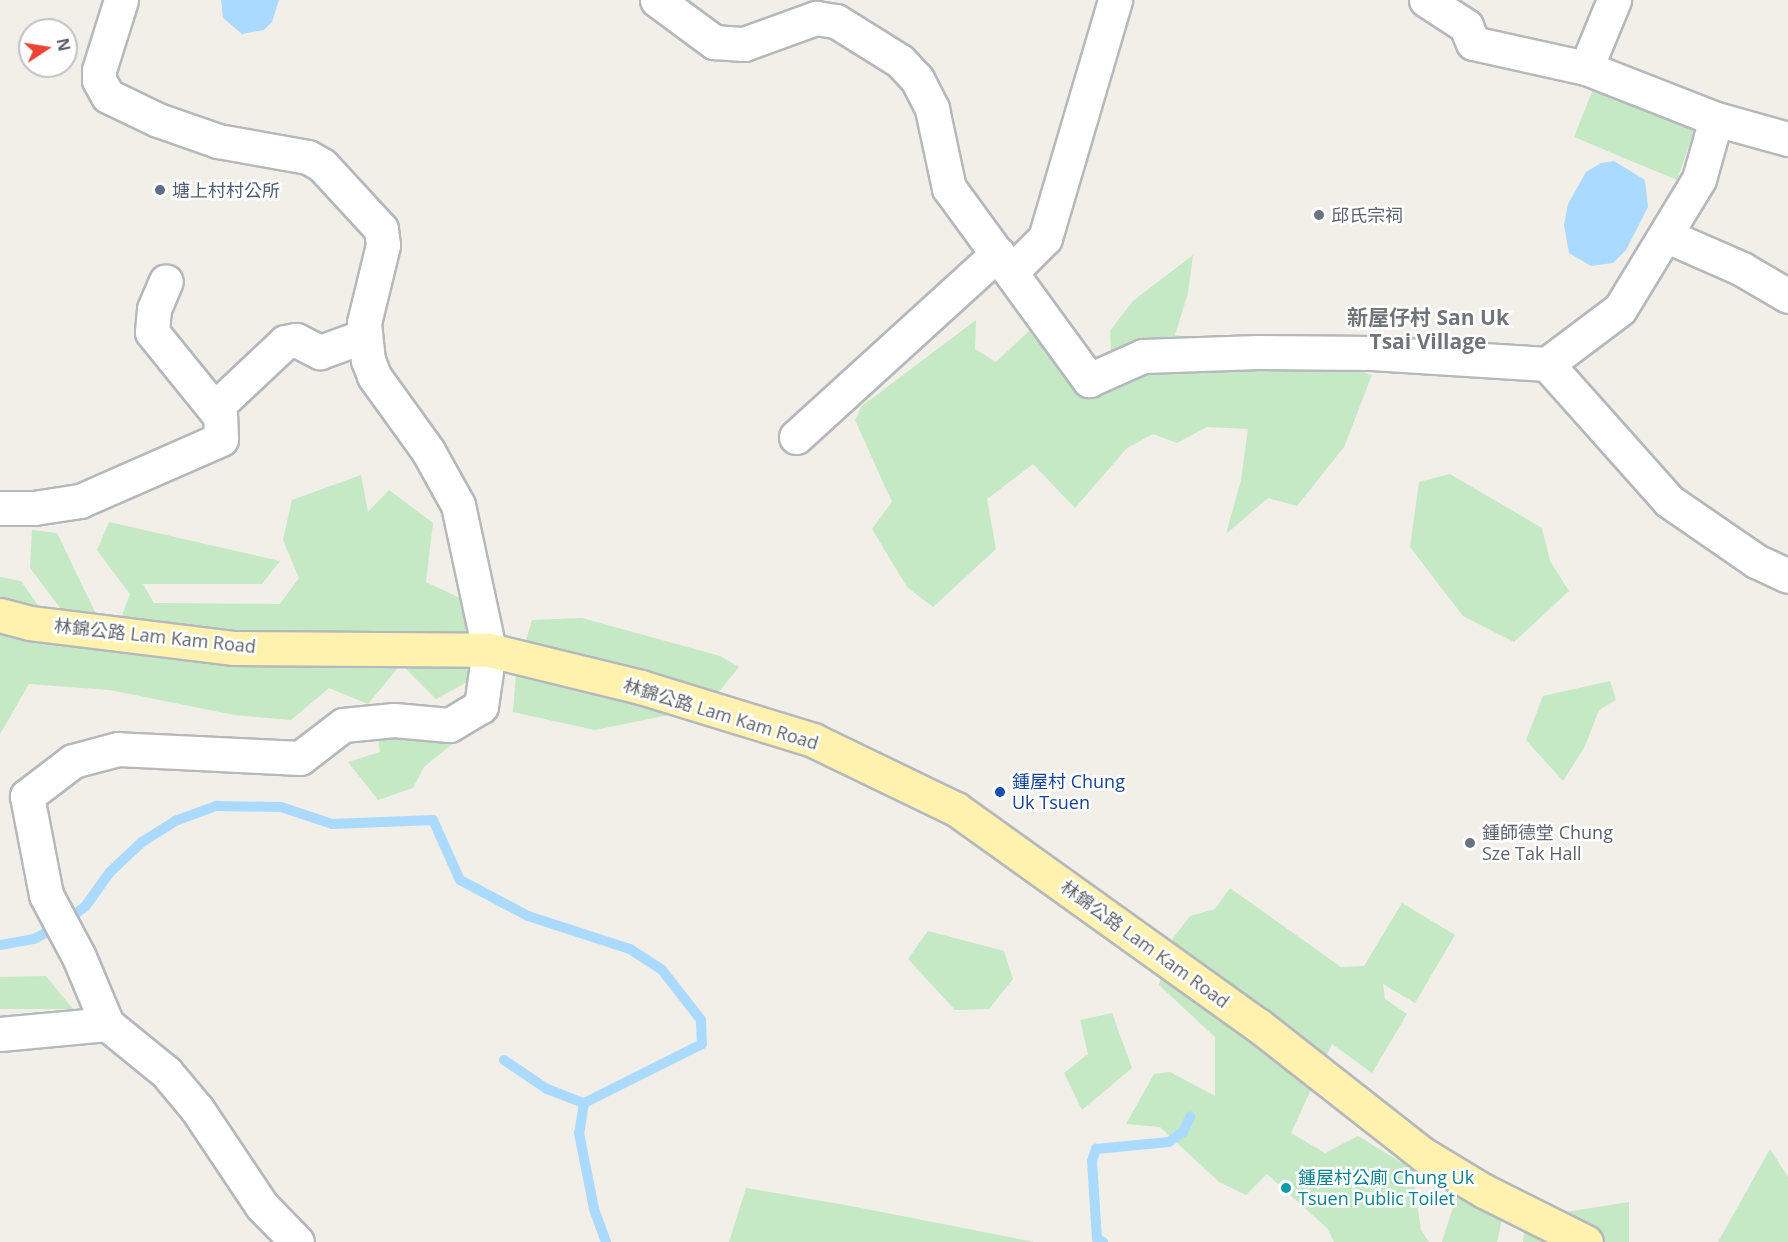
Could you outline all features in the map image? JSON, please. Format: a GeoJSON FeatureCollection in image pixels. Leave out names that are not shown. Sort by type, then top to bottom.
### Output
{"type":"FeatureCollection","features":[{"type":"Feature","properties":{"kind":"main road","name":"林錦公路 Lam Kam Road"},"geometry":{"type":"LineString","coordinates":[[0,615],[30,623],[234,648],[489,650],[641,687],[813,740],[956,809],[1258,1025],[1425,1155],[1484,1191],[1586,1242]]}},
{"type":"Feature","properties":{"kind":"lane"},"geometry":{"type":"LineString","coordinates":[[122,0],[99,70],[99,80],[108,96],[158,120],[218,141],[308,157],[322,165],[375,219],[383,237],[364,336],[374,376],[428,451],[458,505],[489,650],[481,706],[449,725],[394,720],[343,725],[300,758],[118,749],[73,761],[27,796],[46,895],[79,957],[107,1024],[166,1072],[197,1109],[262,1206],[297,1242]]}},
{"type":"Feature","properties":{"kind":"lane"},"geometry":{"type":"LineString","coordinates":[[657,0],[714,42],[744,44],[816,18],[836,21],[900,61],[916,79],[932,109],[949,188],[1089,380],[1143,356],[1258,352],[1372,353],[1547,364],[1620,309],[1667,237],[1699,179],[1716,119]]}},
{"type":"Feature","properties":{"kind":"lane"},"geometry":{"type":"LineString","coordinates":[[796,437],[1005,263],[1045,238],[1115,0]]}},
{"type":"Feature","properties":{"kind":"lane"},"geometry":{"type":"LineString","coordinates":[[1426,0],[1466,26],[1473,42],[1586,68],[1716,119],[1788,139]]}},
{"type":"Feature","properties":{"kind":"lane"},"geometry":{"type":"LineString","coordinates":[[1586,68],[1614,0]]}},
{"type":"Feature","properties":{"kind":"lane"},"geometry":{"type":"LineString","coordinates":[[1667,237],[1742,269],[1788,296]]}},
{"type":"Feature","properties":{"kind":"lane"},"geometry":{"type":"LineString","coordinates":[[0,508],[34,508],[80,501],[214,445],[223,431],[215,408],[152,333],[154,309],[166,281]]}},
{"type":"Feature","properties":{"kind":"lane"},"geometry":{"type":"LineString","coordinates":[[215,408],[285,342],[296,340],[320,351],[364,336]]}},
{"type":"Feature","properties":{"kind":"lane"},"geometry":{"type":"LineString","coordinates":[[1547,364],[1669,501],[1756,561],[1788,576]]}},
{"type":"Feature","properties":{"kind":"lane"},"geometry":{"type":"LineString","coordinates":[[0,1034],[107,1024]]}},
{"type":"Feature","properties":{"kind":"green space"},"geometry":{"type":"Polygon","coordinates":[[[1596,82],[1698,120],[1677,180],[1574,137],[1596,82]]]}},
{"type":"Feature","properties":{"kind":"green space"},"geometry":{"type":"Polygon","coordinates":[[[1193,255],[1188,293],[1175,335],[1214,341],[1261,338],[1372,375],[1344,447],[1297,506],[1268,498],[1226,534],[1241,480],[1248,429],[1207,427],[1177,443],[1153,434],[1127,448],[1075,508],[1033,464],[987,499],[996,549],[933,607],[907,587],[872,529],[892,502],[855,420],[862,406],[976,320],[975,349],[996,362],[1029,331],[1081,397],[1113,386],[1110,331],[1133,301],[1193,255]]]}},
{"type":"Feature","properties":{"kind":"green space"},"geometry":{"type":"Polygon","coordinates":[[[1450,474],[1542,528],[1550,561],[1569,591],[1514,642],[1463,616],[1410,547],[1419,482],[1450,474]]]}},
{"type":"Feature","properties":{"kind":"green space"},"geometry":{"type":"Polygon","coordinates":[[[361,475],[368,512],[389,490],[433,523],[426,582],[502,618],[497,666],[436,699],[401,664],[368,704],[329,688],[291,720],[234,715],[110,690],[29,684],[0,734],[0,577],[21,581],[44,614],[64,613],[30,568],[32,530],[57,533],[97,616],[121,618],[130,594],[97,550],[109,522],[280,561],[262,584],[143,584],[154,603],[280,604],[299,578],[283,540],[292,500],[361,475]]]}},
{"type":"Feature","properties":{"kind":"green space"},"geometry":{"type":"Polygon","coordinates":[[[582,618],[720,656],[739,667],[718,693],[683,712],[595,730],[513,712],[516,674],[532,620],[582,618]]]}},
{"type":"Feature","properties":{"kind":"green space"},"geometry":{"type":"Polygon","coordinates":[[[1610,681],[1616,700],[1599,710],[1585,746],[1563,781],[1526,740],[1543,696],[1610,681]]]}},
{"type":"Feature","properties":{"kind":"green space"},"geometry":{"type":"Polygon","coordinates":[[[374,710],[446,711],[462,736],[424,767],[413,788],[378,800],[348,762],[380,752],[374,710]]]}},
{"type":"Feature","properties":{"kind":"green space"},"geometry":{"type":"Polygon","coordinates":[[[1230,888],[1341,967],[1364,966],[1402,903],[1455,935],[1415,1003],[1383,984],[1385,999],[1407,1014],[1372,1073],[1332,1044],[1291,1133],[1325,1153],[1358,1136],[1412,1169],[1421,1230],[1429,1242],[1334,1242],[1327,1228],[1267,1174],[1246,1195],[1219,1182],[1160,1127],[1126,1124],[1154,1074],[1170,1072],[1215,1096],[1215,1037],[1159,985],[1167,946],[1190,916],[1215,909],[1230,888]]]}},
{"type":"Feature","properties":{"kind":"green space"},"geometry":{"type":"Polygon","coordinates":[[[928,931],[1004,951],[1013,979],[989,1009],[955,1010],[908,959],[928,931]]]}},
{"type":"Feature","properties":{"kind":"green space"},"geometry":{"type":"Polygon","coordinates":[[[46,976],[73,1009],[0,1009],[0,977],[46,976]]]}},
{"type":"Feature","properties":{"kind":"green space"},"geometry":{"type":"Polygon","coordinates":[[[1112,1013],[1132,1068],[1082,1110],[1064,1073],[1088,1054],[1080,1020],[1112,1013]]]}},
{"type":"Feature","properties":{"kind":"green space"},"geometry":{"type":"Polygon","coordinates":[[[1770,1149],[1788,1177],[1788,1242],[1718,1242],[1770,1149]]]}},
{"type":"Feature","properties":{"kind":"green space"},"geometry":{"type":"Polygon","coordinates":[[[746,1188],[851,1206],[1034,1242],[729,1242],[746,1188]]]}},
{"type":"Feature","properties":{"kind":"green space"},"geometry":{"type":"Polygon","coordinates":[[[1458,1191],[1502,1219],[1497,1242],[1442,1242],[1458,1191]]]}},
{"type":"Feature","properties":{"kind":"green space"},"geometry":{"type":"Polygon","coordinates":[[[1527,1199],[1566,1212],[1629,1202],[1629,1242],[1523,1242],[1527,1199]]]}},
{"type":"Feature","properties":{"kind":"water"},"geometry":{"type":"Polygon","coordinates":[[[221,0],[279,0],[272,22],[264,30],[242,34],[223,18],[221,0]]]}},
{"type":"Feature","properties":{"kind":"water"},"geometry":{"type":"Polygon","coordinates":[[[1614,161],[1645,180],[1648,207],[1626,250],[1613,263],[1591,266],[1569,253],[1564,225],[1568,204],[1586,172],[1601,163],[1614,161]]]}},
{"type":"Feature","properties":{"kind":"waterway"},"geometry":{"type":"LineString","coordinates":[[0,945],[34,939],[57,927],[85,907],[110,872],[142,842],[175,821],[216,806],[281,807],[332,824],[433,820],[460,880],[528,916],[630,949],[662,970],[701,1020],[702,1044],[584,1103],[579,1133],[594,1209],[606,1242]]}},
{"type":"Feature","properties":{"kind":"waterway"},"geometry":{"type":"LineString","coordinates":[[504,1060],[547,1089],[584,1103]]}},
{"type":"Feature","properties":{"kind":"waterway"},"geometry":{"type":"LineString","coordinates":[[1103,1242],[1097,1239],[1092,1161],[1096,1149],[1169,1142],[1183,1132],[1190,1117]]}},
{"type":"Feature","properties":{"kind":"place","name":"塘上村村公所"},"geometry":{"type":"Point","coordinates":[160,190]}},
{"type":"Feature","properties":{"kind":"place","name":"邱氏宗祠"},"geometry":{"type":"Point","coordinates":[1319,215]}},
{"type":"Feature","properties":{"kind":"place","name":"鍾屋村 Chung Uk Tsuen"},"geometry":{"type":"Point","coordinates":[1000,792]}},
{"type":"Feature","properties":{"kind":"place","name":"鍾師德堂 Chung Sze Tak Hall"},"geometry":{"type":"Point","coordinates":[1470,843]}},
{"type":"Feature","properties":{"kind":"place","name":"鍾屋村公廁 Chung Uk Tsuen Public Toilet"},"geometry":{"type":"Point","coordinates":[1286,1188]}},
{"type":"Feature","properties":{"kind":"district","name":"新屋仔村 San Uk Tsai Village"},"geometry":{"type":"Point","coordinates":[1428,329]}}]}
